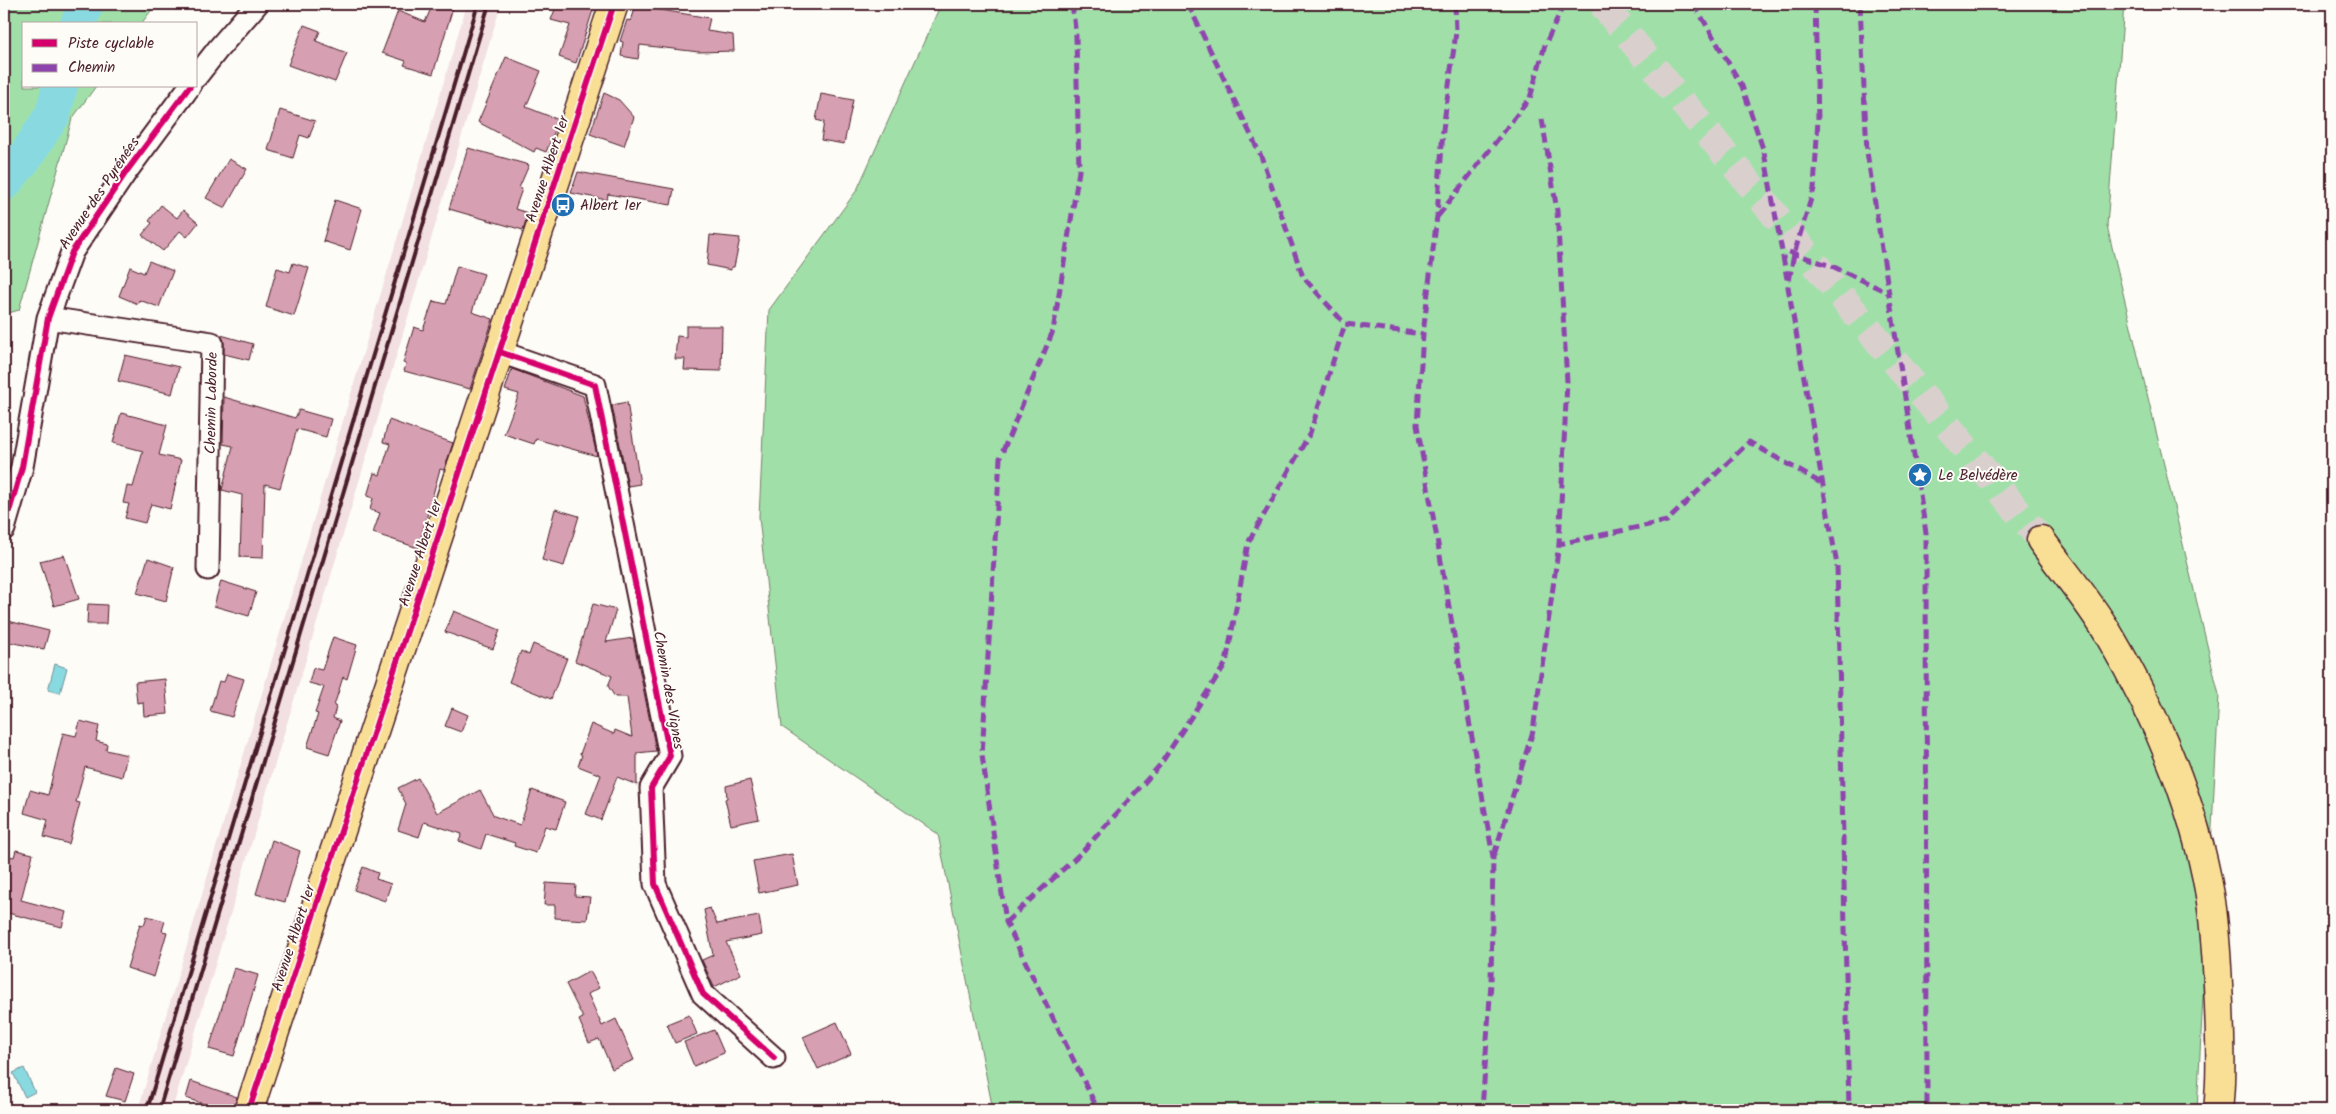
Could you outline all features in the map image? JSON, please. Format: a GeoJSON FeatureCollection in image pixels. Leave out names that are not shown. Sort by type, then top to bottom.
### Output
{"type":"FeatureCollection","features":[{"type":"Feature","properties":{"kind":"main road","name":"Avenue Albert 1er"},"geometry":{"type":"LineString","coordinates":[[249,1110],[614,4]]}},
{"type":"Feature","properties":{"kind":"main road"},"geometry":{"type":"LineString","coordinates":[[2041,540],[2108,633],[2142,696],[2168,751],[2196,836],[2210,895],[2217,962],[2220,1036],[2218,1110]]}},
{"type":"Feature","properties":{"kind":"street"},"geometry":{"type":"LineString","coordinates":[[198,74],[218,48],[257,4]]}},
{"type":"Feature","properties":{"kind":"street","name":"Avenue des Pyrénées"},"geometry":{"type":"LineString","coordinates":[[4,529],[22,467],[48,318],[72,252],[126,172],[189,88]]}},
{"type":"Feature","properties":{"kind":"street","name":"Chemin Laborde"},"geometry":{"type":"LineString","coordinates":[[48,318],[212,343],[208,569]]}},
{"type":"Feature","properties":{"kind":"street","name":"Chemin des Vignes"},"geometry":{"type":"LineString","coordinates":[[500,352],[594,385],[670,756],[651,788],[655,884],[703,994],[774,1058]]}},
{"type":"Feature","properties":{"kind":"shaded area"},"geometry":{"type":"Polygon","coordinates":[[[467,4],[501,4],[172,1110],[138,1110],[467,4]]]}},
{"type":"Feature","properties":{"kind":"green space"},"geometry":{"type":"Polygon","coordinates":[[[4,4],[156,4],[142,22],[22,22],[22,88],[95,88],[72,119],[19,310],[5,314],[4,4]]]}},
{"type":"Feature","properties":{"kind":"green space"},"geometry":{"type":"Polygon","coordinates":[[[941,4],[2124,4],[2107,226],[2219,695],[2197,1110],[993,1110],[938,834],[782,727],[759,517],[769,310],[857,190],[941,4]]]}},
{"type":"Feature","properties":{"kind":"water"},"geometry":{"type":"Polygon","coordinates":[[[55,664],[67,668],[60,693],[48,690],[55,664]]]}},
{"type":"Feature","properties":{"kind":"water"},"geometry":{"type":"Polygon","coordinates":[[[24,1068],[35,1092],[25,1097],[13,1073],[24,1068]]]}},
{"type":"Feature","properties":{"kind":"building"},"geometry":{"type":"Polygon","coordinates":[[[433,4],[454,4],[433,74],[404,65],[406,61],[382,53],[398,11],[425,22],[433,4]]]}},
{"type":"Feature","properties":{"kind":"building"},"geometry":{"type":"Polygon","coordinates":[[[557,4],[595,4],[576,63],[559,57],[570,25],[551,20],[557,4]]]}},
{"type":"Feature","properties":{"kind":"building"},"geometry":{"type":"Polygon","coordinates":[[[636,6],[710,18],[707,31],[733,35],[734,51],[699,52],[640,45],[638,59],[621,56],[623,42],[620,41],[627,20],[631,21],[636,6]]]}},
{"type":"Feature","properties":{"kind":"building"},"geometry":{"type":"Polygon","coordinates":[[[304,25],[320,31],[316,41],[347,53],[335,82],[288,65],[304,25]]]}},
{"type":"Feature","properties":{"kind":"building"},"geometry":{"type":"Polygon","coordinates":[[[506,57],[541,71],[526,107],[559,120],[546,152],[536,148],[534,152],[478,122],[506,57]]]}},
{"type":"Feature","properties":{"kind":"building"},"geometry":{"type":"Polygon","coordinates":[[[604,93],[619,100],[634,117],[624,146],[590,134],[604,93]]]}},
{"type":"Feature","properties":{"kind":"building"},"geometry":{"type":"Polygon","coordinates":[[[821,94],[853,100],[844,144],[821,140],[824,122],[816,120],[821,94]]]}},
{"type":"Feature","properties":{"kind":"building"},"geometry":{"type":"Polygon","coordinates":[[[280,110],[315,121],[309,138],[300,135],[293,158],[268,150],[280,110]]]}},
{"type":"Feature","properties":{"kind":"building"},"geometry":{"type":"Polygon","coordinates":[[[468,148],[529,165],[519,188],[522,189],[515,209],[528,213],[523,230],[449,209],[468,148]]]}},
{"type":"Feature","properties":{"kind":"building"},"geometry":{"type":"Polygon","coordinates":[[[229,159],[247,169],[225,208],[206,198],[229,159]]]}},
{"type":"Feature","properties":{"kind":"building"},"geometry":{"type":"Polygon","coordinates":[[[578,172],[674,189],[671,205],[608,194],[607,200],[571,193],[578,172]]]}},
{"type":"Feature","properties":{"kind":"building"},"geometry":{"type":"Polygon","coordinates":[[[335,200],[362,209],[350,250],[323,241],[335,200]]]}},
{"type":"Feature","properties":{"kind":"building"},"geometry":{"type":"Polygon","coordinates":[[[161,205],[177,218],[183,210],[198,223],[187,237],[180,231],[163,251],[142,235],[152,223],[149,221],[161,205]]]}},
{"type":"Feature","properties":{"kind":"building"},"geometry":{"type":"Polygon","coordinates":[[[710,235],[740,238],[734,267],[731,267],[731,270],[707,265],[710,235]]]}},
{"type":"Feature","properties":{"kind":"building"},"geometry":{"type":"Polygon","coordinates":[[[149,261],[173,271],[159,307],[139,300],[138,304],[119,296],[130,267],[144,273],[149,261]]]}},
{"type":"Feature","properties":{"kind":"building"},"geometry":{"type":"Polygon","coordinates":[[[293,263],[309,268],[294,316],[266,307],[277,268],[290,272],[293,263]]]}},
{"type":"Feature","properties":{"kind":"building"},"geometry":{"type":"Polygon","coordinates":[[[457,266],[484,274],[472,312],[493,319],[470,389],[404,371],[406,364],[403,363],[414,327],[423,330],[433,301],[446,304],[457,266]]]}},
{"type":"Feature","properties":{"kind":"building"},"geometry":{"type":"Polygon","coordinates":[[[686,326],[722,326],[721,371],[684,370],[685,359],[675,359],[677,336],[686,337],[686,326]]]}},
{"type":"Feature","properties":{"kind":"building"},"geometry":{"type":"Polygon","coordinates":[[[221,335],[253,344],[249,360],[224,354],[224,343],[221,335]]]}},
{"type":"Feature","properties":{"kind":"building"},"geometry":{"type":"Polygon","coordinates":[[[125,355],[179,367],[172,394],[118,381],[125,355]]]}},
{"type":"Feature","properties":{"kind":"building"},"geometry":{"type":"Polygon","coordinates":[[[512,369],[583,396],[597,456],[536,439],[534,444],[504,434],[519,394],[505,390],[512,369]]]}},
{"type":"Feature","properties":{"kind":"building"},"geometry":{"type":"Polygon","coordinates":[[[224,397],[295,418],[299,410],[331,419],[326,437],[297,429],[280,488],[265,484],[263,558],[240,557],[242,495],[222,490],[233,446],[223,444],[224,397]]]}},
{"type":"Feature","properties":{"kind":"building"},"geometry":{"type":"Polygon","coordinates":[[[627,402],[640,484],[628,486],[612,405],[627,402]]]}},
{"type":"Feature","properties":{"kind":"building"},"geometry":{"type":"Polygon","coordinates":[[[121,413],[167,425],[159,455],[181,460],[170,509],[151,504],[145,523],[125,518],[129,504],[123,503],[127,486],[133,487],[143,451],[113,443],[121,413]]]}},
{"type":"Feature","properties":{"kind":"building"},"geometry":{"type":"Polygon","coordinates":[[[389,420],[453,443],[444,470],[440,469],[418,548],[373,533],[380,513],[370,510],[373,498],[367,496],[374,473],[380,475],[390,444],[383,442],[389,420]]]}},
{"type":"Feature","properties":{"kind":"building"},"geometry":{"type":"Polygon","coordinates":[[[555,509],[579,516],[564,566],[542,560],[555,509]]]}},
{"type":"Feature","properties":{"kind":"building"},"geometry":{"type":"Polygon","coordinates":[[[64,555],[79,599],[54,606],[40,561],[64,555]]]}},
{"type":"Feature","properties":{"kind":"building"},"geometry":{"type":"Polygon","coordinates":[[[148,558],[174,567],[166,601],[137,593],[148,558]]]}},
{"type":"Feature","properties":{"kind":"building"},"geometry":{"type":"Polygon","coordinates":[[[221,581],[256,592],[249,616],[214,606],[221,581]]]}},
{"type":"Feature","properties":{"kind":"building"},"geometry":{"type":"Polygon","coordinates":[[[88,604],[107,605],[106,624],[87,624],[88,604]]]}},
{"type":"Feature","properties":{"kind":"building"},"geometry":{"type":"Polygon","coordinates":[[[593,604],[616,610],[606,642],[633,638],[656,751],[637,753],[637,785],[617,777],[601,820],[586,814],[601,775],[578,766],[582,755],[580,754],[591,724],[614,734],[615,730],[632,737],[627,697],[615,697],[608,686],[612,676],[575,661],[593,604]]]}},
{"type":"Feature","properties":{"kind":"building"},"geometry":{"type":"Polygon","coordinates":[[[454,611],[500,630],[493,649],[445,632],[454,611]]]}},
{"type":"Feature","properties":{"kind":"building"},"geometry":{"type":"Polygon","coordinates":[[[4,620],[49,631],[44,649],[4,641],[4,620]]]}},
{"type":"Feature","properties":{"kind":"building"},"geometry":{"type":"Polygon","coordinates":[[[333,637],[357,645],[347,679],[343,677],[334,706],[336,707],[333,718],[340,721],[329,754],[307,747],[318,714],[315,713],[324,687],[309,683],[313,668],[322,670],[333,637]]]}},
{"type":"Feature","properties":{"kind":"building"},"geometry":{"type":"Polygon","coordinates":[[[533,644],[567,658],[551,699],[509,682],[521,651],[529,655],[533,644]]]}},
{"type":"Feature","properties":{"kind":"building"},"geometry":{"type":"Polygon","coordinates":[[[227,674],[244,679],[232,717],[210,711],[219,681],[224,682],[227,674]]]}},
{"type":"Feature","properties":{"kind":"building"},"geometry":{"type":"Polygon","coordinates":[[[165,679],[168,714],[144,716],[143,702],[137,703],[135,682],[165,679]]]}},
{"type":"Feature","properties":{"kind":"building"},"geometry":{"type":"Polygon","coordinates":[[[452,708],[468,715],[461,732],[445,726],[452,708]]]}},
{"type":"Feature","properties":{"kind":"building"},"geometry":{"type":"Polygon","coordinates":[[[80,721],[99,726],[96,741],[107,744],[106,750],[127,755],[122,777],[85,767],[76,802],[80,803],[69,844],[44,837],[48,820],[24,813],[30,790],[48,795],[63,733],[76,736],[80,721]]]}},
{"type":"Feature","properties":{"kind":"building"},"geometry":{"type":"Polygon","coordinates":[[[418,778],[437,813],[480,790],[494,816],[520,825],[532,790],[565,802],[556,829],[545,826],[536,853],[514,846],[515,843],[486,834],[481,849],[459,841],[462,834],[424,822],[419,837],[398,830],[406,804],[398,788],[418,778]]]}},
{"type":"Feature","properties":{"kind":"building"},"geometry":{"type":"Polygon","coordinates":[[[750,780],[759,819],[731,825],[725,799],[727,798],[726,786],[750,780]]]}},
{"type":"Feature","properties":{"kind":"building"},"geometry":{"type":"Polygon","coordinates":[[[272,840],[300,851],[285,902],[256,894],[272,840]]]}},
{"type":"Feature","properties":{"kind":"building"},"geometry":{"type":"Polygon","coordinates":[[[16,850],[33,854],[21,900],[66,912],[62,927],[4,912],[4,880],[9,856],[14,857],[16,850]]]}},
{"type":"Feature","properties":{"kind":"building"},"geometry":{"type":"Polygon","coordinates":[[[792,854],[798,885],[759,893],[753,861],[792,854]]]}},
{"type":"Feature","properties":{"kind":"building"},"geometry":{"type":"Polygon","coordinates":[[[363,867],[378,873],[376,879],[391,884],[385,901],[354,890],[363,867]]]}},
{"type":"Feature","properties":{"kind":"building"},"geometry":{"type":"Polygon","coordinates":[[[546,883],[576,885],[575,896],[590,897],[587,920],[555,918],[555,905],[544,905],[546,883]]]}},
{"type":"Feature","properties":{"kind":"building"},"geometry":{"type":"Polygon","coordinates":[[[710,908],[717,924],[759,916],[762,935],[726,942],[741,974],[714,987],[702,960],[713,955],[704,910],[710,908]]]}},
{"type":"Feature","properties":{"kind":"building"},"geometry":{"type":"Polygon","coordinates":[[[147,916],[165,921],[162,931],[167,932],[154,977],[127,968],[140,924],[144,925],[147,916]]]}},
{"type":"Feature","properties":{"kind":"building"},"geometry":{"type":"Polygon","coordinates":[[[234,968],[258,975],[234,1056],[209,1049],[234,968]]]}},
{"type":"Feature","properties":{"kind":"building"},"geometry":{"type":"Polygon","coordinates":[[[590,971],[599,988],[588,994],[602,1026],[616,1019],[634,1060],[612,1069],[599,1039],[589,1043],[579,1020],[583,1018],[566,984],[590,971]]]}},
{"type":"Feature","properties":{"kind":"building"},"geometry":{"type":"Polygon","coordinates":[[[689,1015],[697,1034],[675,1043],[667,1024],[689,1015]]]}},
{"type":"Feature","properties":{"kind":"building"},"geometry":{"type":"Polygon","coordinates":[[[837,1022],[851,1054],[818,1069],[803,1037],[837,1022]]]}},
{"type":"Feature","properties":{"kind":"building"},"geometry":{"type":"Polygon","coordinates":[[[714,1030],[724,1053],[694,1066],[684,1042],[714,1030]]]}},
{"type":"Feature","properties":{"kind":"building"},"geometry":{"type":"Polygon","coordinates":[[[116,1068],[134,1074],[125,1101],[106,1096],[116,1068]]]}},
{"type":"Feature","properties":{"kind":"building"},"geometry":{"type":"Polygon","coordinates":[[[191,1081],[237,1097],[233,1110],[221,1110],[186,1098],[191,1081]]]}},
{"type":"Feature","properties":{"kind":"waterway"},"geometry":{"type":"LineString","coordinates":[[79,22],[86,4]]}},
{"type":"Feature","properties":{"kind":"waterway"},"geometry":{"type":"LineString","coordinates":[[4,183],[26,156],[53,114],[60,88]]}},
{"type":"Feature","properties":{"kind":"tunnel"},"geometry":{"type":"LineString","coordinates":[[1602,4],[2041,540]]}},
{"type":"Feature","properties":{"kind":"railway"},"geometry":{"type":"LineString","coordinates":[[147,1110],[478,4]]}},
{"type":"Feature","properties":{"kind":"railway"},"geometry":{"type":"LineString","coordinates":[[159,1110],[489,4]]}},
{"type":"Feature","properties":{"kind":"marked path"},"geometry":{"type":"LineString","coordinates":[[1072,4],[1076,36],[1079,171],[1053,331],[1000,458],[982,755],[1006,922],[1098,1110]]}},
{"type":"Feature","properties":{"kind":"marked path"},"geometry":{"type":"LineString","coordinates":[[1188,4],[1261,156],[1303,277],[1345,324],[1423,334]]}},
{"type":"Feature","properties":{"kind":"marked path"},"geometry":{"type":"LineString","coordinates":[[1455,4],[1456,32],[1443,130],[1437,216],[1423,334],[1417,425],[1493,857],[1491,983],[1482,1110]]}},
{"type":"Feature","properties":{"kind":"marked path"},"geometry":{"type":"LineString","coordinates":[[1438,216],[1530,98],[1545,45],[1564,4]]}},
{"type":"Feature","properties":{"kind":"marked path"},"geometry":{"type":"LineString","coordinates":[[1694,4],[1742,86],[1764,152],[1787,279]]}},
{"type":"Feature","properties":{"kind":"marked path"},"geometry":{"type":"LineString","coordinates":[[1815,4],[1818,119],[1814,189],[1794,254],[1788,287],[1837,565],[1849,1110]]}},
{"type":"Feature","properties":{"kind":"marked path"},"geometry":{"type":"LineString","coordinates":[[1860,4],[1867,152],[1926,533],[1927,1110]]}},
{"type":"Feature","properties":{"kind":"marked path"},"geometry":{"type":"LineString","coordinates":[[1542,119],[1557,211],[1567,382],[1559,544]]}},
{"type":"Feature","properties":{"kind":"marked path"},"geometry":{"type":"LineString","coordinates":[[1789,252],[1834,267],[1889,293]]}},
{"type":"Feature","properties":{"kind":"marked path"},"geometry":{"type":"LineString","coordinates":[[1006,922],[1083,851],[1160,765],[1226,663],[1248,543],[1310,433],[1345,324]]}},
{"type":"Feature","properties":{"kind":"marked path"},"geometry":{"type":"LineString","coordinates":[[1494,855],[1533,731],[1559,544],[1667,521],[1749,442],[1821,483]]}},
{"type":"Feature","properties":{"kind":"cycle path"},"geometry":{"type":"LineString","coordinates":[[249,1110],[614,4]]}},
{"type":"Feature","properties":{"kind":"cycle path"},"geometry":{"type":"LineString","coordinates":[[4,529],[22,467],[48,318],[72,252],[126,172],[189,88]]}},
{"type":"Feature","properties":{"kind":"cycle path"},"geometry":{"type":"LineString","coordinates":[[500,352],[595,385],[670,756],[651,788],[655,884],[703,994],[774,1058]]}},
{"type":"Feature","properties":{"kind":"place","name":"Albert 1er"},"geometry":{"type":"Point","coordinates":[563,205]}},
{"type":"Feature","properties":{"kind":"place","name":"Le Belvédère"},"geometry":{"type":"Point","coordinates":[1920,475]}}]}
